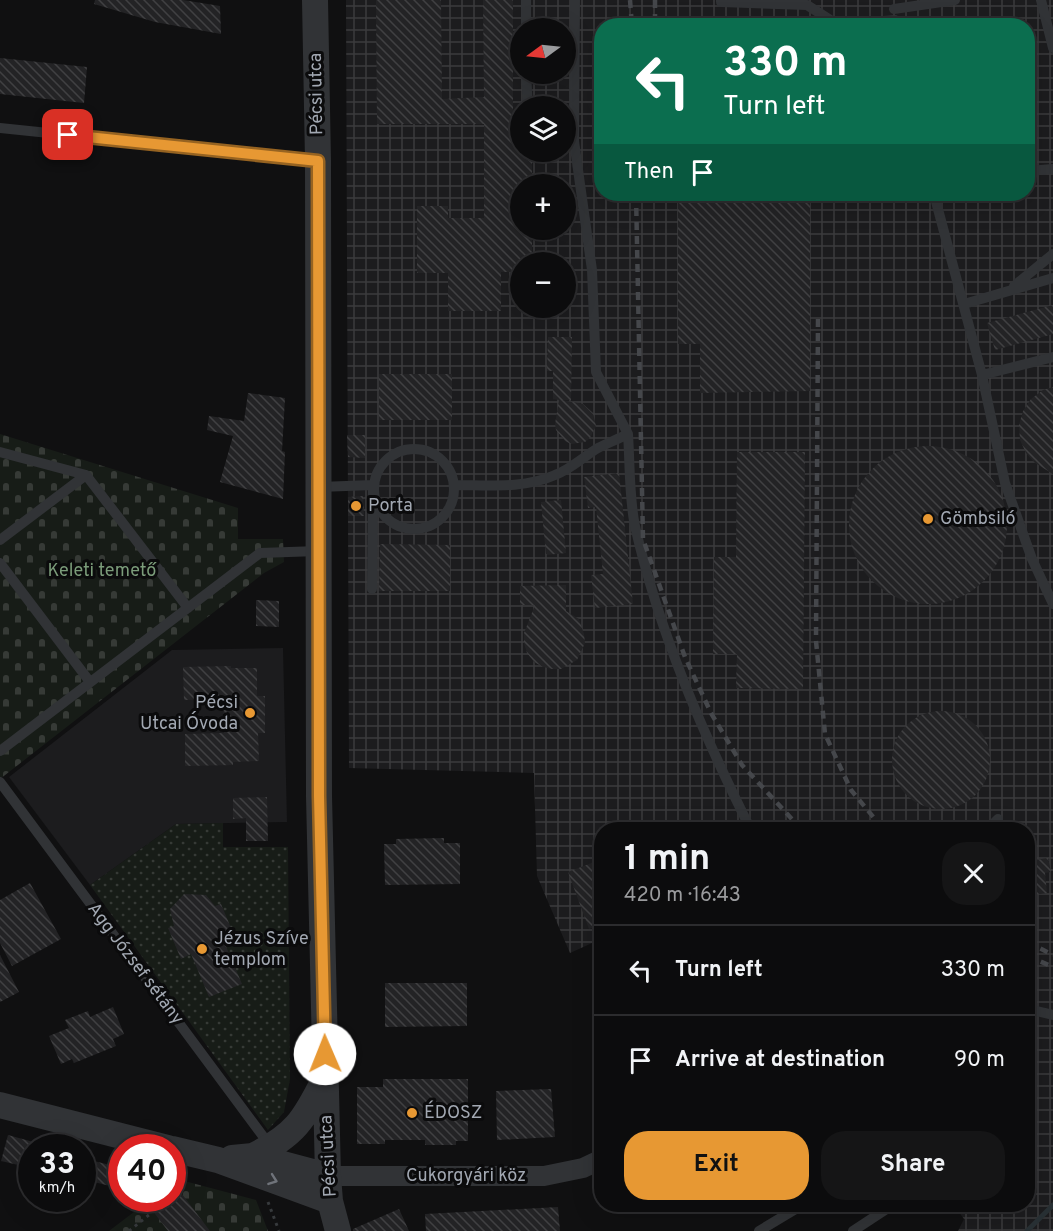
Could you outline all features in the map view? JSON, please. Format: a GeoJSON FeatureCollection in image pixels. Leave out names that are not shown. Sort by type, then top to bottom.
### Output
{"type":"FeatureCollection","features":[{"type":"Feature","properties":{"kind":"street","name":"Pécsi utca"},"geometry":{"type":"LineString","coordinates":[[315,0],[318,161],[319,796],[328,1176],[330,1201],[338,1231]]}},
{"type":"Feature","properties":{"kind":"street"},"geometry":{"type":"LineString","coordinates":[[218,1160],[262,1151],[290,1134],[305,1117],[326,1077]]}},
{"type":"Feature","properties":{"kind":"street"},"geometry":{"type":"LineString","coordinates":[[0,1105],[115,1134]]}},
{"type":"Feature","properties":{"kind":"street"},"geometry":{"type":"LineString","coordinates":[[262,1151],[328,1176]]}},
{"type":"Feature","properties":{"kind":"street"},"geometry":{"type":"LineString","coordinates":[[186,1152],[218,1160],[330,1201]]}},
{"type":"Feature","properties":{"kind":"street","name":"Cukorgyári köz"},"geometry":{"type":"LineString","coordinates":[[328,1176],[544,1176],[584,1168],[594,1163]]}},
{"type":"Feature","properties":{"kind":"lane"},"geometry":{"type":"LineString","coordinates":[[526,0],[526,18]]}},
{"type":"Feature","properties":{"kind":"lane"},"geometry":{"type":"LineString","coordinates":[[572,96],[575,0]]}},
{"type":"Feature","properties":{"kind":"lane"},"geometry":{"type":"LineString","coordinates":[[721,0],[721,2],[807,5],[827,18]]}},
{"type":"Feature","properties":{"kind":"lane"},"geometry":{"type":"LineString","coordinates":[[894,4],[955,0]]}},
{"type":"Feature","properties":{"kind":"lane"},"geometry":{"type":"LineString","coordinates":[[1041,0],[1053,48]]}},
{"type":"Feature","properties":{"kind":"lane"},"geometry":{"type":"LineString","coordinates":[[0,128],[318,161]]}},
{"type":"Feature","properties":{"kind":"lane"},"geometry":{"type":"LineString","coordinates":[[574,162],[592,270],[596,372],[628,434],[635,523],[655,602],[686,689],[747,822]]}},
{"type":"Feature","properties":{"kind":"lane"},"geometry":{"type":"LineString","coordinates":[[1035,170],[1053,169]]}},
{"type":"Feature","properties":{"kind":"lane"},"geometry":{"type":"LineString","coordinates":[[938,201],[982,375],[1005,483],[1032,559],[1053,604]]}},
{"type":"Feature","properties":{"kind":"lane"},"geometry":{"type":"LineString","coordinates":[[1009,290],[1053,254]]}},
{"type":"Feature","properties":{"kind":"lane"},"geometry":{"type":"LineString","coordinates":[[964,304],[1053,278]]}},
{"type":"Feature","properties":{"kind":"lane"},"geometry":{"type":"LineString","coordinates":[[982,375],[1053,357]]}},
{"type":"Feature","properties":{"kind":"lane"},"geometry":{"type":"LineString","coordinates":[[454,485],[511,485],[543,479],[574,466],[598,449],[628,434]]}},
{"type":"Feature","properties":{"kind":"lane"},"geometry":{"type":"LineString","coordinates":[[372,590],[373,485],[384,461],[394,453],[420,448],[433,453],[443,461],[454,485],[453,498],[448,511],[439,521],[427,527],[414,529],[400,527],[389,521],[380,511],[374,498],[373,485]]}},
{"type":"Feature","properties":{"kind":"lane"},"geometry":{"type":"LineString","coordinates":[[0,452],[86,475],[188,608]]}},
{"type":"Feature","properties":{"kind":"lane"},"geometry":{"type":"LineString","coordinates":[[0,540],[86,475]]}},
{"type":"Feature","properties":{"kind":"lane"},"geometry":{"type":"LineString","coordinates":[[319,487],[373,485]]}},
{"type":"Feature","properties":{"kind":"lane"},"geometry":{"type":"LineString","coordinates":[[0,751],[260,553],[319,551]]}},
{"type":"Feature","properties":{"kind":"lane"},"geometry":{"type":"LineString","coordinates":[[0,563],[90,682]]}},
{"type":"Feature","properties":{"kind":"lane","name":"Agg József sétány"},"geometry":{"type":"LineString","coordinates":[[0,782],[262,1151]]}},
{"type":"Feature","properties":{"kind":"lane"},"geometry":{"type":"LineString","coordinates":[[995,822],[998,819]]}},
{"type":"Feature","properties":{"kind":"lane"},"geometry":{"type":"LineString","coordinates":[[1035,1011],[1053,1015]]}},
{"type":"Feature","properties":{"kind":"lane"},"geometry":{"type":"LineString","coordinates":[[759,1231],[791,1212]]}},
{"type":"Feature","properties":{"kind":"lane"},"geometry":{"type":"LineString","coordinates":[[853,1231],[882,1212]]}},
{"type":"Feature","properties":{"kind":"path"},"geometry":{"type":"LineString","coordinates":[[129,1231],[153,1212]]}},
{"type":"Feature","properties":{"kind":"shaded area"},"geometry":{"type":"Polygon","coordinates":[[[346,0],[1053,0],[1053,1231],[958,1231],[964,1219],[959,1212],[1035,1212],[1035,822],[594,822],[594,942],[570,953],[537,876],[534,773],[349,768],[346,0]]]}},
{"type":"Feature","properties":{"kind":"shaded area"},"geometry":{"type":"Polygon","coordinates":[[[283,648],[287,822],[176,824],[90,885],[9,777],[172,650],[283,648]]]}},
{"type":"Feature","properties":{"kind":"green space","name":"Keleti temető"},"geometry":{"type":"Polygon","coordinates":[[[0,434],[238,508],[238,539],[283,539],[284,562],[264,573],[0,779],[0,434]]]}},
{"type":"Feature","properties":{"kind":"green space"},"geometry":{"type":"Polygon","coordinates":[[[223,823],[223,847],[288,847],[290,1079],[284,1112],[268,1130],[90,885],[176,824],[223,823]]]}},
{"type":"Feature","properties":{"kind":"green space"},"geometry":{"type":"Polygon","coordinates":[[[186,1181],[256,1200],[268,1231],[109,1231],[134,1212],[186,1212],[186,1181]]]}},
{"type":"Feature","properties":{"kind":"building"},"geometry":{"type":"Polygon","coordinates":[[[95,0],[183,0],[220,6],[221,34],[155,22],[94,4],[95,0]]]}},
{"type":"Feature","properties":{"kind":"building"},"geometry":{"type":"Polygon","coordinates":[[[376,0],[441,0],[442,99],[484,97],[483,0],[513,0],[513,18],[510,18],[510,84],[513,84],[513,96],[510,96],[510,162],[532,162],[532,174],[510,174],[510,240],[532,240],[532,252],[510,252],[510,272],[501,272],[501,311],[448,311],[448,273],[417,273],[417,206],[448,206],[448,218],[484,218],[484,124],[377,124],[376,0]]]}},
{"type":"Feature","properties":{"kind":"building"},"geometry":{"type":"Polygon","coordinates":[[[0,58],[87,67],[84,103],[0,94],[0,58]]]}},
{"type":"Feature","properties":{"kind":"building"},"geometry":{"type":"Polygon","coordinates":[[[678,201],[810,201],[810,391],[700,393],[700,344],[678,344],[678,201]]]}},
{"type":"Feature","properties":{"kind":"building"},"geometry":{"type":"Polygon","coordinates":[[[1053,305],[1053,334],[995,350],[987,323],[1053,305]]]}},
{"type":"Feature","properties":{"kind":"building"},"geometry":{"type":"Polygon","coordinates":[[[548,337],[572,337],[571,400],[562,400],[583,404],[593,413],[596,426],[590,438],[585,442],[571,444],[565,441],[556,430],[559,400],[553,399],[553,371],[547,371],[548,337]]]}},
{"type":"Feature","properties":{"kind":"building"},"geometry":{"type":"Polygon","coordinates":[[[379,374],[452,374],[452,420],[379,420],[379,374]]]}},
{"type":"Feature","properties":{"kind":"building"},"geometry":{"type":"Polygon","coordinates":[[[1053,387],[1053,474],[1035,463],[1026,453],[1020,440],[1019,425],[1023,411],[1031,399],[1043,390],[1053,387]]]}},
{"type":"Feature","properties":{"kind":"building"},"geometry":{"type":"Polygon","coordinates":[[[248,393],[285,398],[282,451],[285,452],[283,499],[220,482],[233,436],[207,430],[209,416],[244,421],[248,393]]]}},
{"type":"Feature","properties":{"kind":"building"},"geometry":{"type":"Polygon","coordinates":[[[347,435],[365,435],[365,458],[348,457],[347,435]]]}},
{"type":"Feature","properties":{"kind":"building","name":"Gömbsiló"},"geometry":{"type":"Polygon","coordinates":[[[928,446],[958,452],[984,469],[1001,495],[1007,525],[1001,555],[984,581],[958,598],[928,604],[898,598],[872,581],[855,555],[849,525],[855,495],[872,469],[898,452],[928,446]]]}},
{"type":"Feature","properties":{"kind":"building"},"geometry":{"type":"Polygon","coordinates":[[[737,452],[805,452],[803,689],[736,688],[737,654],[713,654],[714,557],[736,557],[737,452]]]}},
{"type":"Feature","properties":{"kind":"building"},"geometry":{"type":"Polygon","coordinates":[[[619,473],[633,604],[595,608],[591,575],[603,574],[596,507],[588,508],[584,477],[619,473]]]}},
{"type":"Feature","properties":{"kind":"building","name":"Porta"},"geometry":{"type":"Polygon","coordinates":[[[363,496],[364,516],[348,516],[348,497],[363,496]]]}},
{"type":"Feature","properties":{"kind":"building"},"geometry":{"type":"Polygon","coordinates":[[[561,500],[566,553],[546,555],[541,502],[561,500]]]}},
{"type":"Feature","properties":{"kind":"building"},"geometry":{"type":"Polygon","coordinates":[[[380,544],[450,545],[450,591],[379,591],[380,544]]]}},
{"type":"Feature","properties":{"kind":"building"},"geometry":{"type":"Polygon","coordinates":[[[566,585],[566,611],[579,619],[585,643],[577,660],[561,669],[543,667],[534,662],[527,653],[524,643],[524,633],[535,605],[520,605],[520,586],[566,585]]]}},
{"type":"Feature","properties":{"kind":"building"},"geometry":{"type":"Polygon","coordinates":[[[256,600],[279,601],[279,627],[256,626],[256,600]]]}},
{"type":"Feature","properties":{"kind":"building"},"geometry":{"type":"Polygon","coordinates":[[[231,666],[231,668],[257,668],[257,696],[265,696],[265,733],[258,733],[259,761],[233,762],[233,765],[185,766],[185,734],[224,733],[223,699],[184,700],[183,667],[231,666]]]}},
{"type":"Feature","properties":{"kind":"building"},"geometry":{"type":"Polygon","coordinates":[[[941,711],[960,715],[975,726],[986,741],[990,760],[986,779],[975,794],[960,805],[941,809],[922,805],[907,794],[896,779],[892,760],[896,741],[907,726],[922,715],[941,711]]]}},
{"type":"Feature","properties":{"kind":"building"},"geometry":{"type":"Polygon","coordinates":[[[267,797],[268,841],[246,841],[246,818],[233,819],[233,798],[267,797]]]}},
{"type":"Feature","properties":{"kind":"building"},"geometry":{"type":"Polygon","coordinates":[[[444,838],[444,843],[460,843],[460,884],[385,885],[384,844],[396,844],[396,839],[444,838]]]}},
{"type":"Feature","properties":{"kind":"building"},"geometry":{"type":"Polygon","coordinates":[[[1048,858],[1051,872],[1045,873],[1047,893],[1035,895],[1035,860],[1048,858]]]}},
{"type":"Feature","properties":{"kind":"building"},"geometry":{"type":"Polygon","coordinates":[[[594,862],[594,927],[589,929],[568,872],[594,862]]]}},
{"type":"Feature","properties":{"kind":"building"},"geometry":{"type":"Polygon","coordinates":[[[30,883],[61,939],[12,966],[0,943],[0,900],[30,883]]]}},
{"type":"Feature","properties":{"kind":"building","name":"Jézus Szíve templom"},"geometry":{"type":"Polygon","coordinates":[[[184,894],[206,895],[215,906],[221,904],[236,940],[225,944],[242,984],[209,997],[191,954],[181,959],[168,928],[174,926],[170,909],[184,894]]]}},
{"type":"Feature","properties":{"kind":"building"},"geometry":{"type":"Polygon","coordinates":[[[0,955],[19,992],[0,1002],[0,955]]]}},
{"type":"Feature","properties":{"kind":"building"},"geometry":{"type":"Polygon","coordinates":[[[385,983],[467,983],[467,1026],[385,1027],[385,983]]]}},
{"type":"Feature","properties":{"kind":"building"},"geometry":{"type":"Polygon","coordinates":[[[113,1007],[124,1034],[113,1039],[116,1046],[74,1063],[72,1059],[61,1064],[49,1036],[69,1028],[65,1020],[88,1011],[90,1017],[113,1007]]]}},
{"type":"Feature","properties":{"kind":"building","name":"ÉDOSZ"},"geometry":{"type":"Polygon","coordinates":[[[383,1079],[468,1079],[468,1141],[456,1141],[456,1145],[425,1145],[425,1140],[385,1140],[385,1144],[357,1144],[357,1087],[383,1087],[383,1079]]]}},
{"type":"Feature","properties":{"kind":"building"},"geometry":{"type":"Polygon","coordinates":[[[551,1089],[555,1137],[497,1140],[496,1091],[551,1089]]]}},
{"type":"Feature","properties":{"kind":"building"},"geometry":{"type":"Polygon","coordinates":[[[8,1135],[18,1138],[18,1165],[1,1161],[8,1135]]]}},
{"type":"Feature","properties":{"kind":"building"},"geometry":{"type":"Polygon","coordinates":[[[96,1162],[108,1164],[108,1186],[96,1182],[96,1162]]]}},
{"type":"Feature","properties":{"kind":"building"},"geometry":{"type":"Polygon","coordinates":[[[186,1199],[210,1231],[168,1231],[154,1212],[186,1212],[186,1199]]]}},
{"type":"Feature","properties":{"kind":"building"},"geometry":{"type":"Polygon","coordinates":[[[558,1207],[560,1231],[426,1231],[425,1214],[558,1207]]]}},
{"type":"Feature","properties":{"kind":"building"},"geometry":{"type":"Polygon","coordinates":[[[399,1209],[409,1231],[353,1231],[353,1229],[399,1209]]]}},
{"type":"Feature","properties":{"kind":"waterway"},"geometry":{"type":"LineString","coordinates":[[1027,1231],[1053,1205]]}},
{"type":"Feature","properties":{"kind":"railway"},"geometry":{"type":"LineString","coordinates":[[630,0],[631,18]]}},
{"type":"Feature","properties":{"kind":"railway"},"geometry":{"type":"LineString","coordinates":[[655,0],[655,18]]}},
{"type":"Feature","properties":{"kind":"railway"},"geometry":{"type":"LineString","coordinates":[[636,201],[643,539],[685,657],[711,713],[742,765],[795,822]]}},
{"type":"Feature","properties":{"kind":"railway"},"geometry":{"type":"LineString","coordinates":[[818,319],[816,641],[825,734],[851,790],[877,822]]}},
{"type":"Feature","properties":{"kind":"railway"},"geometry":{"type":"LineString","coordinates":[[1035,946],[1053,955]]}},
{"type":"Feature","properties":{"kind":"railway"},"geometry":{"type":"LineString","coordinates":[[1035,959],[1053,967]]}},
{"type":"Feature","properties":{"kind":"place","name":"Porta"},"geometry":{"type":"Point","coordinates":[356,506]}},
{"type":"Feature","properties":{"kind":"place","name":"Gömbsiló"},"geometry":{"type":"Point","coordinates":[928,519]}},
{"type":"Feature","properties":{"kind":"place","name":"Pécsi Utcai Óvoda"},"geometry":{"type":"Point","coordinates":[250,713]}},
{"type":"Feature","properties":{"kind":"place","name":"Jézus Szíve templom"},"geometry":{"type":"Point","coordinates":[202,949]}},
{"type":"Feature","properties":{"kind":"place","name":"ÉDOSZ"},"geometry":{"type":"Point","coordinates":[412,1113]}},
{"type":"Feature","properties":{"kind":"route"},"geometry":{"type":"LineString","coordinates":[[68,135],[318,161],[319,796],[325,1054]]}}]}
